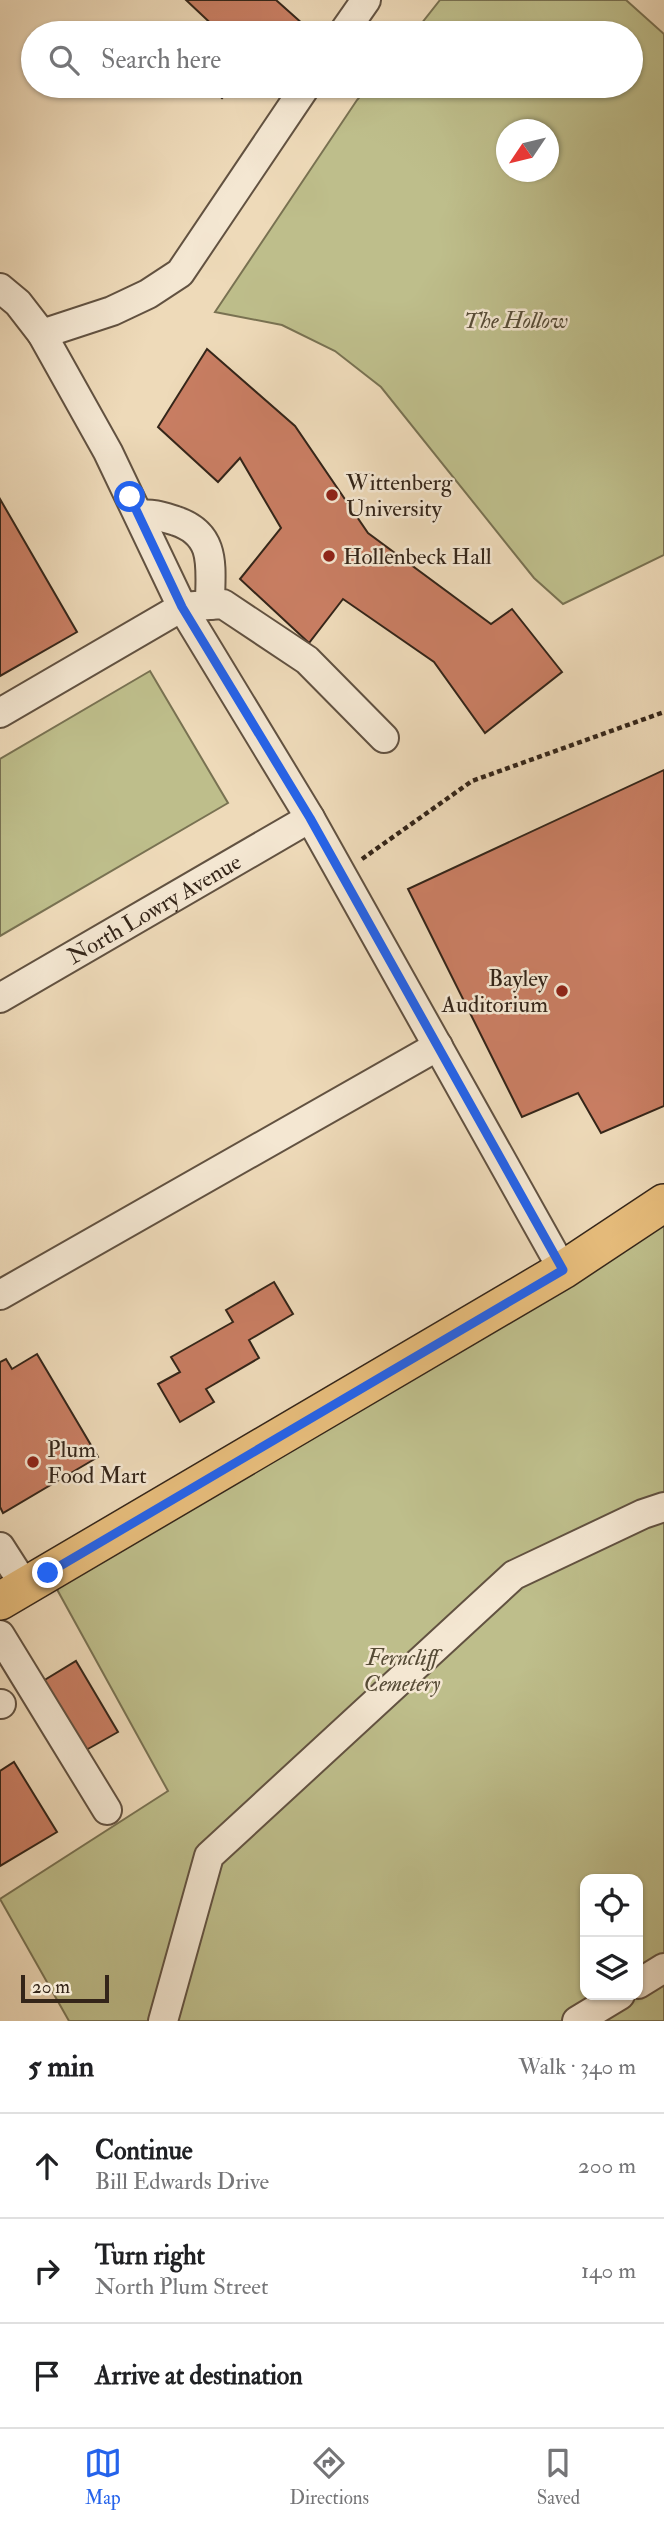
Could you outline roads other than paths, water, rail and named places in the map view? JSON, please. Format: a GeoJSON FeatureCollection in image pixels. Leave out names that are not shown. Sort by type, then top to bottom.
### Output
{"type":"FeatureCollection","features":[{"type":"Feature","properties":{"kind":"main road"},"geometry":{"type":"LineString","coordinates":[[13,1594],[563,1270],[664,1203]]}},
{"type":"Feature","properties":{"kind":"street"},"geometry":{"type":"LineString","coordinates":[[351,21],[366,0]]}},
{"type":"Feature","properties":{"kind":"street"},"geometry":{"type":"LineString","coordinates":[[42,334],[124,305],[148,294],[180,273],[298,98]]}},
{"type":"Feature","properties":{"kind":"street"},"geometry":{"type":"LineString","coordinates":[[0,288],[18,303],[42,334],[108,452],[139,515],[196,606],[310,818],[563,1270]]}},
{"type":"Feature","properties":{"kind":"street"},"geometry":{"type":"LineString","coordinates":[[139,515],[151,513],[186,524],[207,543],[210,556],[196,606]]}},
{"type":"Feature","properties":{"kind":"street"},"geometry":{"type":"LineString","coordinates":[[0,713],[196,606],[223,604],[307,660],[384,738]]}},
{"type":"Feature","properties":{"kind":"street","name":"North Lowry Avenue"},"geometry":{"type":"LineString","coordinates":[[0,998],[310,818]]}},
{"type":"Feature","properties":{"kind":"street"},"geometry":{"type":"LineString","coordinates":[[0,1295],[438,1046]]}},
{"type":"Feature","properties":{"kind":"street"},"geometry":{"type":"LineString","coordinates":[[163,2021],[209,1856],[514,1575],[643,1514],[664,1507]]}},
{"type":"Feature","properties":{"kind":"street"},"geometry":{"type":"LineString","coordinates":[[0,1547],[13,1594]]}},
{"type":"Feature","properties":{"kind":"street"},"geometry":{"type":"LineString","coordinates":[[0,1634],[107,1810]]}},
{"type":"Feature","properties":{"kind":"street"},"geometry":{"type":"LineString","coordinates":[[643,1981],[664,1968]]}},
{"type":"Feature","properties":{"kind":"street"},"geometry":{"type":"LineString","coordinates":[[577,2021],[612,2000]]}},
{"type":"Feature","properties":{"kind":"place","name":"Wittenberg University"},"geometry":{"type":"Point","coordinates":[332,495]}},
{"type":"Feature","properties":{"kind":"place","name":"Hollenbeck Hall"},"geometry":{"type":"Point","coordinates":[329,556]}},
{"type":"Feature","properties":{"kind":"place","name":"Bayley Auditorium"},"geometry":{"type":"Point","coordinates":[562,991]}},
{"type":"Feature","properties":{"kind":"place","name":"Plum Food Mart"},"geometry":{"type":"Point","coordinates":[33,1462]}},
{"type":"Feature","properties":{"kind":"park label","name":"The Hollow"},"geometry":{"type":"Point","coordinates":[516,320]}},
{"type":"Feature","properties":{"kind":"park label","name":"Ferncliff Cemetery"},"geometry":{"type":"Point","coordinates":[402,1670]}}]}
